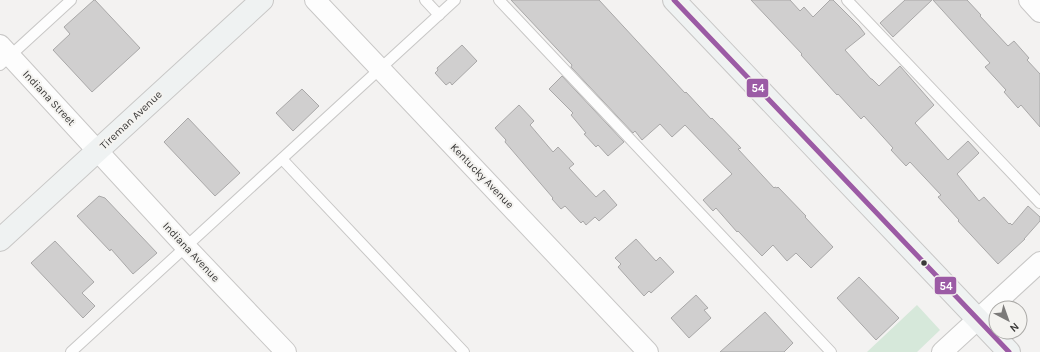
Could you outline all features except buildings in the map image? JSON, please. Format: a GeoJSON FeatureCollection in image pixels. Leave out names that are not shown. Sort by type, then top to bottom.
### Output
{"type":"FeatureCollection","features":[{"type":"Feature","properties":{"kind":"street","name":"Tireman Avenue"},"geometry":{"type":"LineString","coordinates":[[0,240],[262,0]]}},
{"type":"Feature","properties":{"kind":"street","name":"Kentucky Avenue"},"geometry":{"type":"LineString","coordinates":[[315,0],[648,352]]}},
{"type":"Feature","properties":{"kind":"street"},"geometry":{"type":"LineString","coordinates":[[674,0],[1009,352]]}},
{"type":"Feature","properties":{"kind":"street"},"geometry":{"type":"LineString","coordinates":[[1029,0],[1040,12]]}},
{"type":"Feature","properties":{"kind":"street","name":"Indiana Street"},"geometry":{"type":"LineString","coordinates":[[3,55],[97,151]]}},
{"type":"Feature","properties":{"kind":"street","name":"Indiana Avenue"},"geometry":{"type":"LineString","coordinates":[[97,151],[286,352]]}},
{"type":"Feature","properties":{"kind":"street"},"geometry":{"type":"LineString","coordinates":[[942,352],[1040,262]]}},
{"type":"Feature","properties":{"kind":"lane"},"geometry":{"type":"LineString","coordinates":[[3,55],[71,0]]}},
{"type":"Feature","properties":{"kind":"lane"},"geometry":{"type":"LineString","coordinates":[[426,0],[439,15]]}},
{"type":"Feature","properties":{"kind":"lane"},"geometry":{"type":"LineString","coordinates":[[71,352],[455,0]]}},
{"type":"Feature","properties":{"kind":"lane"},"geometry":{"type":"LineString","coordinates":[[499,0],[831,352]]}},
{"type":"Feature","properties":{"kind":"lane"},"geometry":{"type":"LineString","coordinates":[[847,0],[1040,203]]}},
{"type":"Feature","properties":{"kind":"lane"},"geometry":{"type":"LineString","coordinates":[[282,159],[464,352]]}},
{"type":"Feature","properties":{"kind":"green space"},"geometry":{"type":"Polygon","coordinates":[[[917,305],[940,330],[917,352],[867,352],[917,305]]]}},
{"type":"Feature","properties":{"kind":"transit line","name":"54"},"geometry":{"type":"LineString","coordinates":[[674,0],[1009,352]]}}]}
